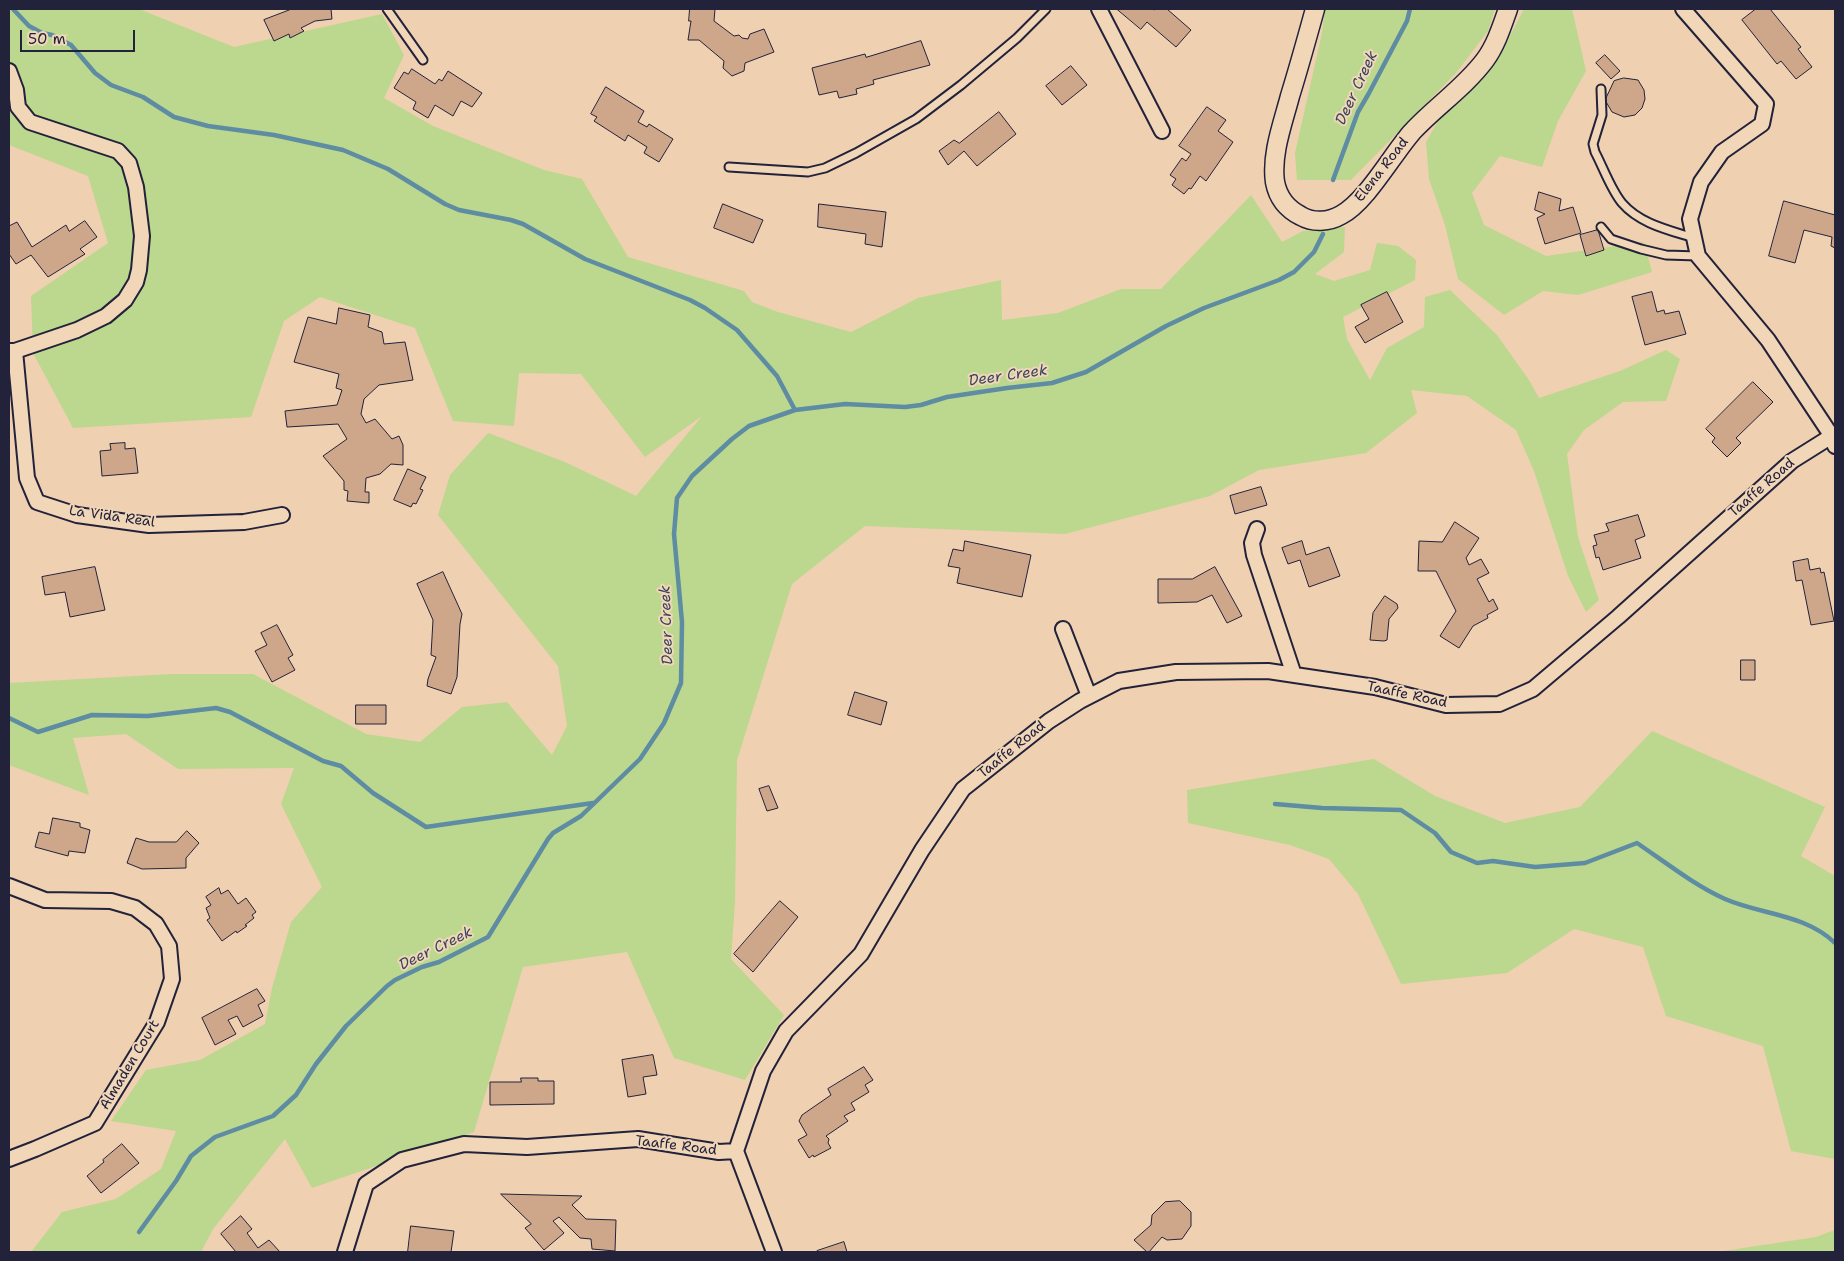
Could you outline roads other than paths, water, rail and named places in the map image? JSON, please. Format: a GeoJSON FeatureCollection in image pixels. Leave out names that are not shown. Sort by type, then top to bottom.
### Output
{"type":"FeatureCollection","features":[{"type":"Feature","properties":{"kind":"street"},"geometry":{"type":"LineString","coordinates":[[1099,9],[1162,131]]}},
{"type":"Feature","properties":{"kind":"street","name":"Elena Road"},"geometry":{"type":"LineString","coordinates":[[1315,9],[1278,141],[1275,182],[1279,196],[1284,204],[1293,212],[1306,219],[1318,222],[1340,216],[1358,202],[1412,132],[1474,74],[1486,59],[1496,40],[1508,9]]}},
{"type":"Feature","properties":{"kind":"street"},"geometry":{"type":"LineString","coordinates":[[1683,9],[1766,104],[1762,124],[1722,152],[1701,182],[1690,219],[1698,256],[1768,340],[1834,438]]}},
{"type":"Feature","properties":{"kind":"street"},"geometry":{"type":"LineString","coordinates":[[9,71],[16,90],[18,107],[30,122],[118,151],[129,162],[136,187],[142,236],[136,282],[125,300],[106,316],[77,330],[12,351]]}},
{"type":"Feature","properties":{"kind":"street","name":"La Vida Real"},"geometry":{"type":"LineString","coordinates":[[12,351],[26,478],[37,502],[77,515],[149,525],[244,522],[282,515]]}},
{"type":"Feature","properties":{"kind":"street","name":"Taaffe Road"},"geometry":{"type":"LineString","coordinates":[[345,1252],[366,1184],[402,1160],[464,1144],[527,1147],[638,1140],[719,1152],[736,1151],[763,1072],[786,1031],[861,954],[922,850],[963,789],[1041,726],[1088,696],[1119,680],[1176,672],[1268,671],[1376,687],[1446,704],[1499,704],[1533,690],[1618,617],[1792,461],[1834,438]]}},
{"type":"Feature","properties":{"kind":"street"},"geometry":{"type":"LineString","coordinates":[[1257,529],[1252,543],[1254,555],[1294,675]]}},
{"type":"Feature","properties":{"kind":"street"},"geometry":{"type":"LineString","coordinates":[[1064,629],[1088,696]]}},
{"type":"Feature","properties":{"kind":"street","name":"Almaden Court"},"geometry":{"type":"LineString","coordinates":[[9,886],[45,900],[111,901],[134,908],[156,924],[169,946],[172,979],[157,1022],[94,1123],[35,1149],[9,1158]]}},
{"type":"Feature","properties":{"kind":"street"},"geometry":{"type":"LineString","coordinates":[[736,1151],[774,1252]]}},
{"type":"Feature","properties":{"kind":"lane"},"geometry":{"type":"LineString","coordinates":[[387,9],[423,60]]}},
{"type":"Feature","properties":{"kind":"lane"},"geometry":{"type":"LineString","coordinates":[[729,167],[808,172],[825,168],[856,153],[916,118],[961,85],[1017,38],[1046,9]]}},
{"type":"Feature","properties":{"kind":"lane"},"geometry":{"type":"LineString","coordinates":[[1601,89],[1602,115],[1594,144],[1595,152],[1621,202],[1636,216],[1662,228],[1694,238]]}},
{"type":"Feature","properties":{"kind":"lane"},"geometry":{"type":"LineString","coordinates":[[1601,228],[1611,239],[1641,250],[1666,255],[1698,256]]}},
{"type":"Feature","properties":{"kind":"waterway"},"geometry":{"type":"LineString","coordinates":[[13,9],[29,26],[71,45],[95,73],[111,85],[143,97],[174,117],[208,126],[274,135],[343,150],[388,169],[445,204],[459,210],[523,224],[585,259],[690,300],[737,330],[777,376],[795,410]]}},
{"type":"Feature","properties":{"kind":"waterway","name":"Deer Creek"},"geometry":{"type":"LineString","coordinates":[[1333,180],[1358,112],[1407,21],[1410,9]]}},
{"type":"Feature","properties":{"kind":"waterway","name":"Deer Creek"},"geometry":{"type":"LineString","coordinates":[[139,1232],[176,1181],[191,1156],[215,1137],[273,1116],[296,1095],[316,1064],[346,1026],[387,986],[395,980],[422,967],[439,962],[488,937],[553,833],[581,816],[640,759],[664,723],[681,683],[682,622],[674,534],[677,498],[692,476],[732,439],[749,426],[795,410],[845,404],[905,407],[921,405],[947,397],[1052,383],[1086,372],[1166,326],[1204,308],[1279,280],[1294,272],[1314,252],[1323,234]]}},
{"type":"Feature","properties":{"kind":"waterway"},"geometry":{"type":"LineString","coordinates":[[9,718],[38,732],[92,715],[148,716],[216,708],[230,712],[323,761],[341,766],[373,793],[426,827],[593,803]]}},
{"type":"Feature","properties":{"kind":"waterway"},"geometry":{"type":"LineString","coordinates":[[1275,804],[1322,808],[1401,810],[1435,833],[1451,852],[1477,863],[1493,861],[1535,867],[1585,863],[1637,843],[1713,893],[1739,904],[1783,916],[1810,926],[1823,933],[1835,943]]}}]}
